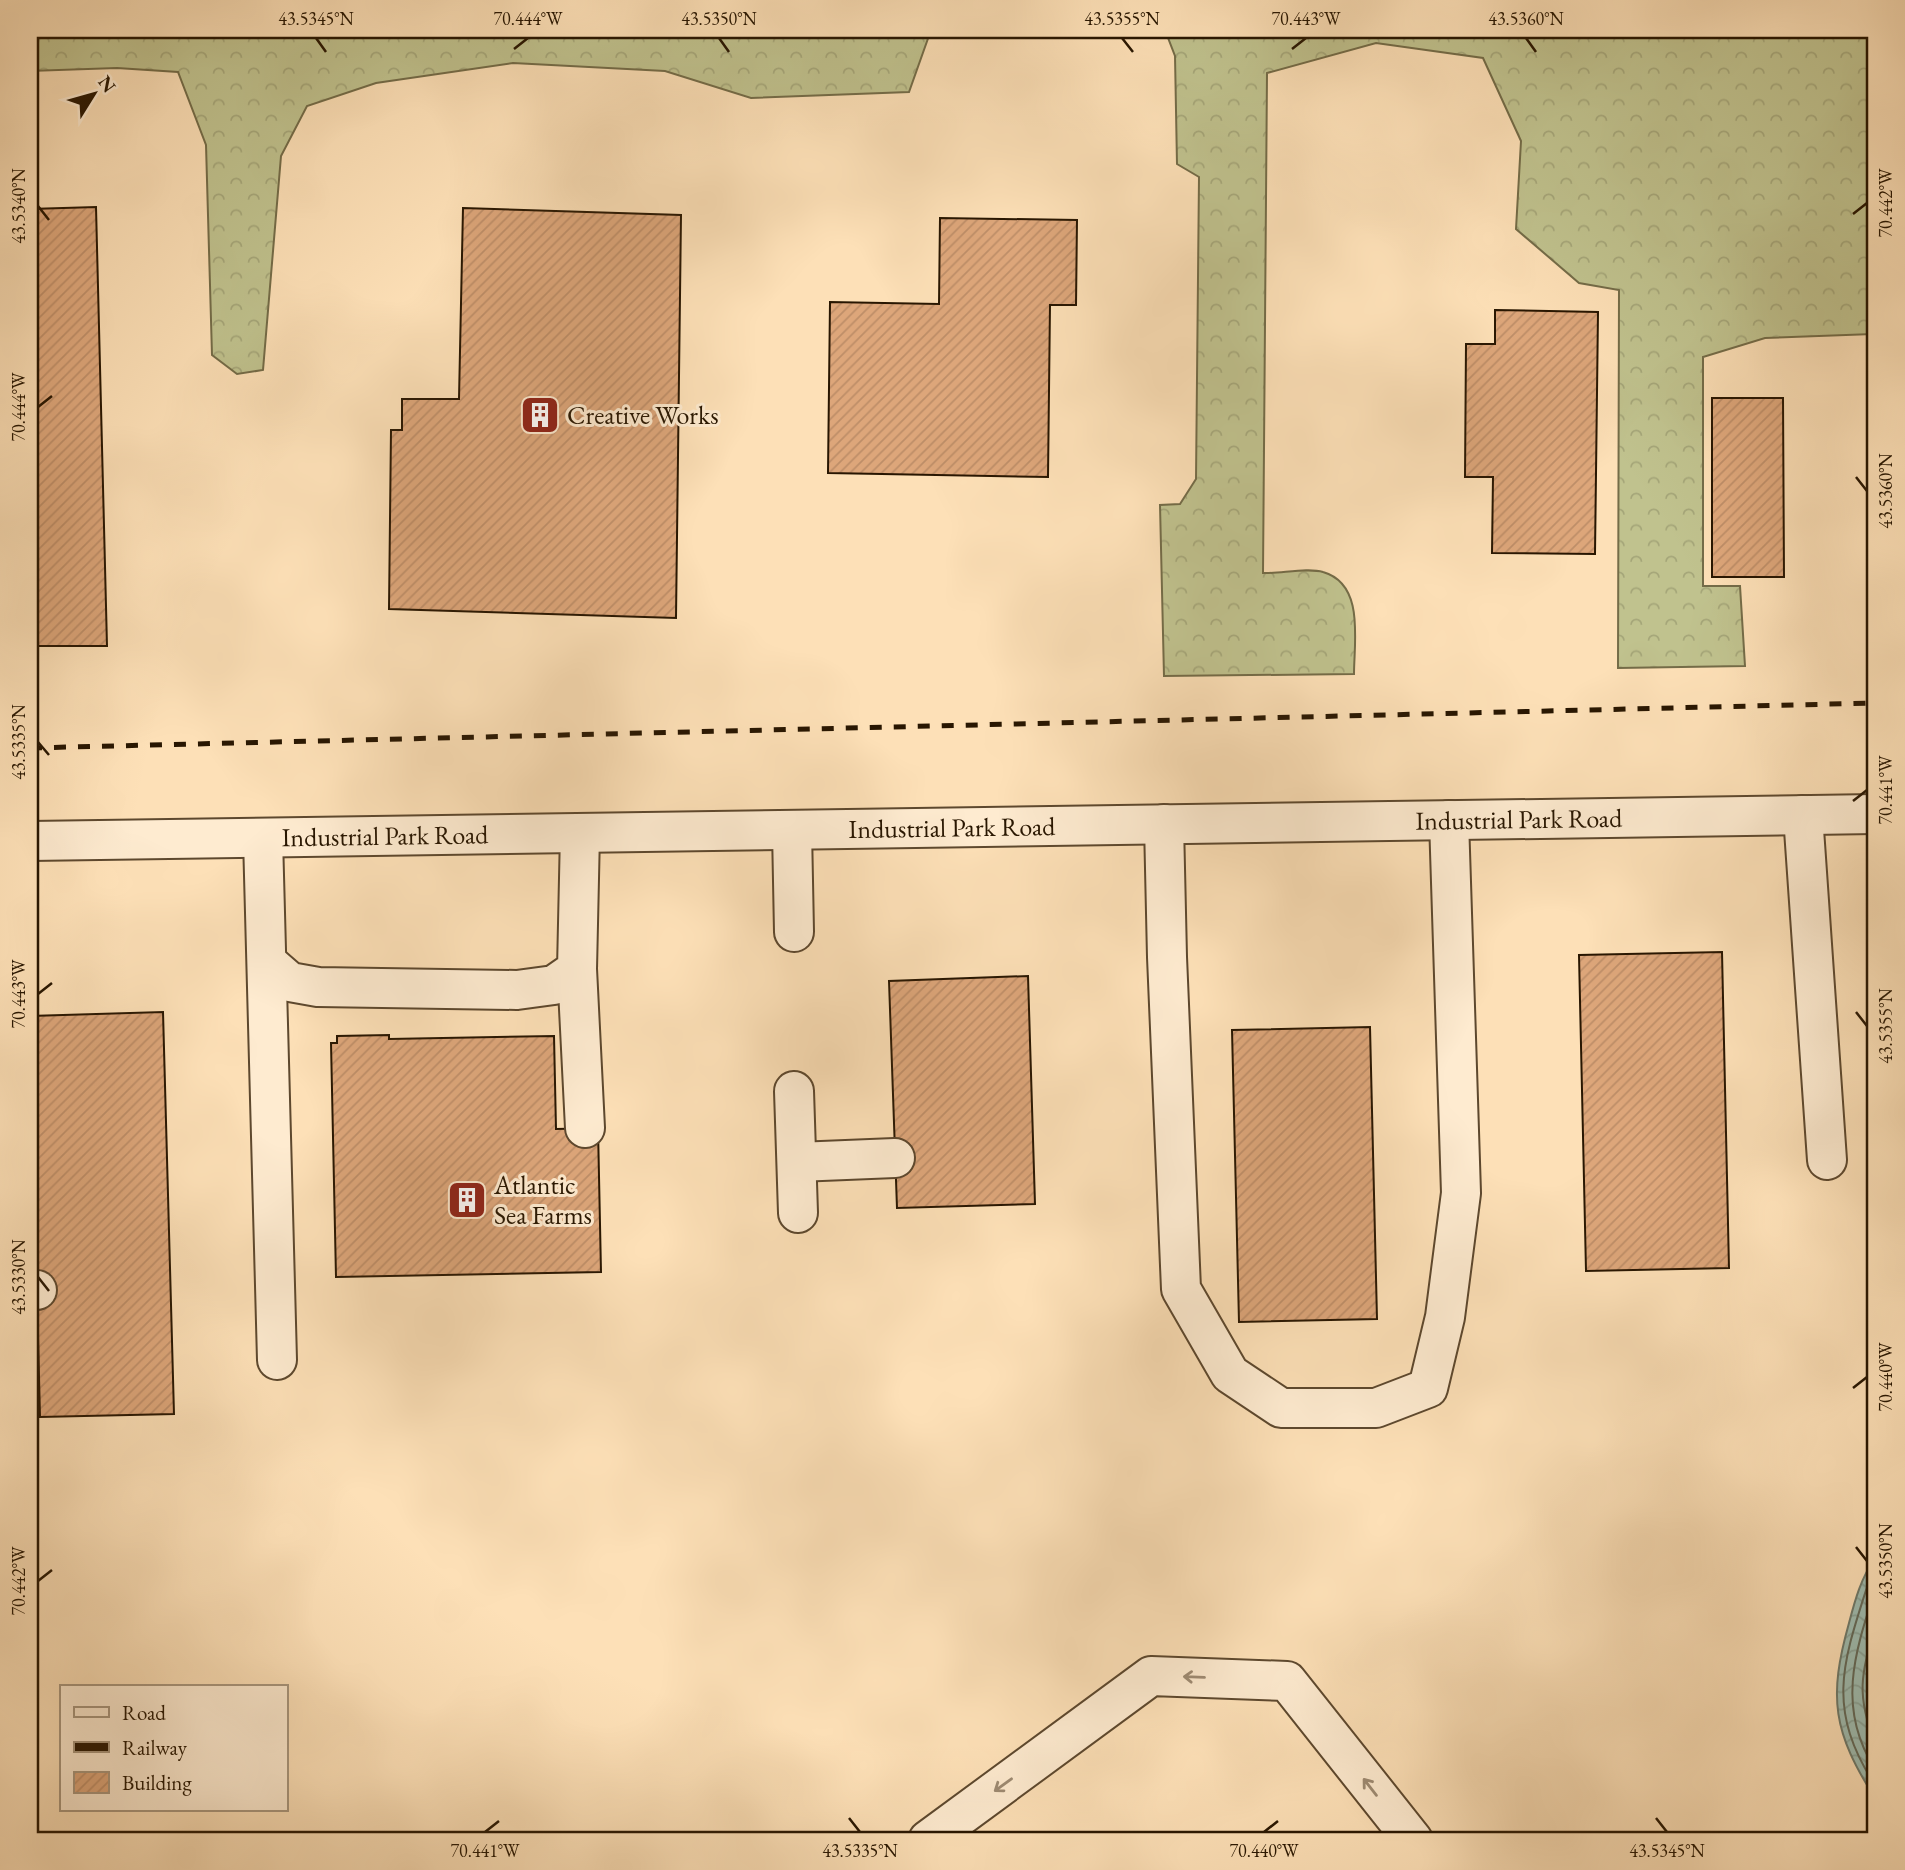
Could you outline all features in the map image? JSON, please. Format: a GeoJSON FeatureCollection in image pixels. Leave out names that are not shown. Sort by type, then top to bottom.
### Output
{"type":"FeatureCollection","features":[{"type":"Feature","properties":{"kind":"street","name":"Industrial Park Road"},"geometry":{"type":"LineString","coordinates":[[30,841],[1875,814]]}},
{"type":"Feature","properties":{"kind":"street"},"geometry":{"type":"LineString","coordinates":[[1803,815],[1827,1160]]}},
{"type":"Feature","properties":{"kind":"street"},"geometry":{"type":"LineString","coordinates":[[1164,824],[1181,1289],[1230,1374],[1281,1408],[1376,1408],[1428,1388],[1445,1317],[1461,1194],[1449,820]]}},
{"type":"Feature","properties":{"kind":"street"},"geometry":{"type":"LineString","coordinates":[[792,831],[794,932]]}},
{"type":"Feature","properties":{"kind":"street"},"geometry":{"type":"LineString","coordinates":[[580,833],[577,969],[585,1128]]}},
{"type":"Feature","properties":{"kind":"street"},"geometry":{"type":"LineString","coordinates":[[263,838],[277,1360]]}},
{"type":"Feature","properties":{"kind":"street"},"geometry":{"type":"LineString","coordinates":[[267,962],[290,982],[318,987],[517,990],[554,985],[577,969]]}},
{"type":"Feature","properties":{"kind":"street"},"geometry":{"type":"LineString","coordinates":[[794,1091],[799,1213]]}},
{"type":"Feature","properties":{"kind":"street"},"geometry":{"type":"LineString","coordinates":[[797,1162],[895,1158]]}},
{"type":"Feature","properties":{"kind":"street"},"geometry":{"type":"LineString","coordinates":[[928,1840],[1151,1676],[1287,1681],[1413,1840]]}},
{"type":"Feature","properties":{"kind":"green space"},"geometry":{"type":"Polygon","coordinates":[[[30,30],[931,30],[909,92],[751,98],[665,71],[513,63],[376,83],[307,106],[281,156],[263,370],[237,374],[212,355],[206,145],[178,72],[117,68],[30,71],[30,30]]]}},
{"type":"Feature","properties":{"kind":"green space"},"geometry":{"type":"Polygon","coordinates":[[[1165,30],[1875,30],[1875,336],[1765,338],[1703,357],[1703,586],[1740,586],[1745,666],[1618,668],[1619,290],[1579,283],[1516,229],[1521,141],[1483,58],[1376,43],[1267,73],[1263,573],[1302,570],[1323,572],[1336,578],[1346,588],[1354,615],[1354,674],[1164,676],[1160,505],[1180,504],[1196,479],[1199,177],[1177,164],[1175,56],[1165,30]]]}},
{"type":"Feature","properties":{"kind":"water"},"geometry":{"type":"Polygon","coordinates":[[[1875,1558],[1875,1798],[1850,1753],[1838,1714],[1837,1694],[1842,1649],[1854,1606],[1862,1581],[1875,1558]]]}},
{"type":"Feature","properties":{"kind":"building"},"geometry":{"type":"Polygon","coordinates":[[[96,207],[107,646],[30,646],[30,209],[96,207]]]}},
{"type":"Feature","properties":{"kind":"building","name":"Creative Works"},"geometry":{"type":"Polygon","coordinates":[[[463,208],[681,215],[676,618],[389,609],[391,430],[402,430],[402,399],[459,399],[463,208]]]}},
{"type":"Feature","properties":{"kind":"building"},"geometry":{"type":"Polygon","coordinates":[[[940,218],[1077,220],[1076,305],[1050,305],[1048,477],[828,473],[830,302],[939,304],[940,218]]]}},
{"type":"Feature","properties":{"kind":"building"},"geometry":{"type":"Polygon","coordinates":[[[1495,310],[1598,312],[1595,554],[1492,553],[1493,477],[1465,477],[1466,344],[1495,344],[1495,310]]]}},
{"type":"Feature","properties":{"kind":"building"},"geometry":{"type":"Polygon","coordinates":[[[1712,398],[1783,398],[1784,577],[1712,577],[1712,398]]]}},
{"type":"Feature","properties":{"kind":"building"},"geometry":{"type":"Polygon","coordinates":[[[1722,952],[1729,1268],[1586,1271],[1579,955],[1722,952]]]}},
{"type":"Feature","properties":{"kind":"building"},"geometry":{"type":"Polygon","coordinates":[[[1028,976],[1035,1204],[897,1208],[889,981],[1028,976]]]}},
{"type":"Feature","properties":{"kind":"building"},"geometry":{"type":"Polygon","coordinates":[[[163,1012],[174,1414],[40,1417],[30,1016],[163,1012]]]}},
{"type":"Feature","properties":{"kind":"building"},"geometry":{"type":"Polygon","coordinates":[[[1370,1027],[1377,1319],[1239,1322],[1232,1030],[1370,1027]]]}},
{"type":"Feature","properties":{"kind":"building","name":"Atlantic Sea Farms"},"geometry":{"type":"Polygon","coordinates":[[[389,1035],[389,1039],[554,1036],[556,1129],[598,1128],[601,1272],[336,1277],[331,1043],[337,1043],[337,1036],[389,1035]]]}},
{"type":"Feature","properties":{"kind":"railway"},"geometry":{"type":"LineString","coordinates":[[30,748],[1875,703]]}},
{"type":"Feature","properties":{"kind":"place","name":"Creative Works"},"geometry":{"type":"Point","coordinates":[540,415]}},
{"type":"Feature","properties":{"kind":"place","name":"Atlantic Sea Farms"},"geometry":{"type":"Point","coordinates":[467,1200]}}]}
